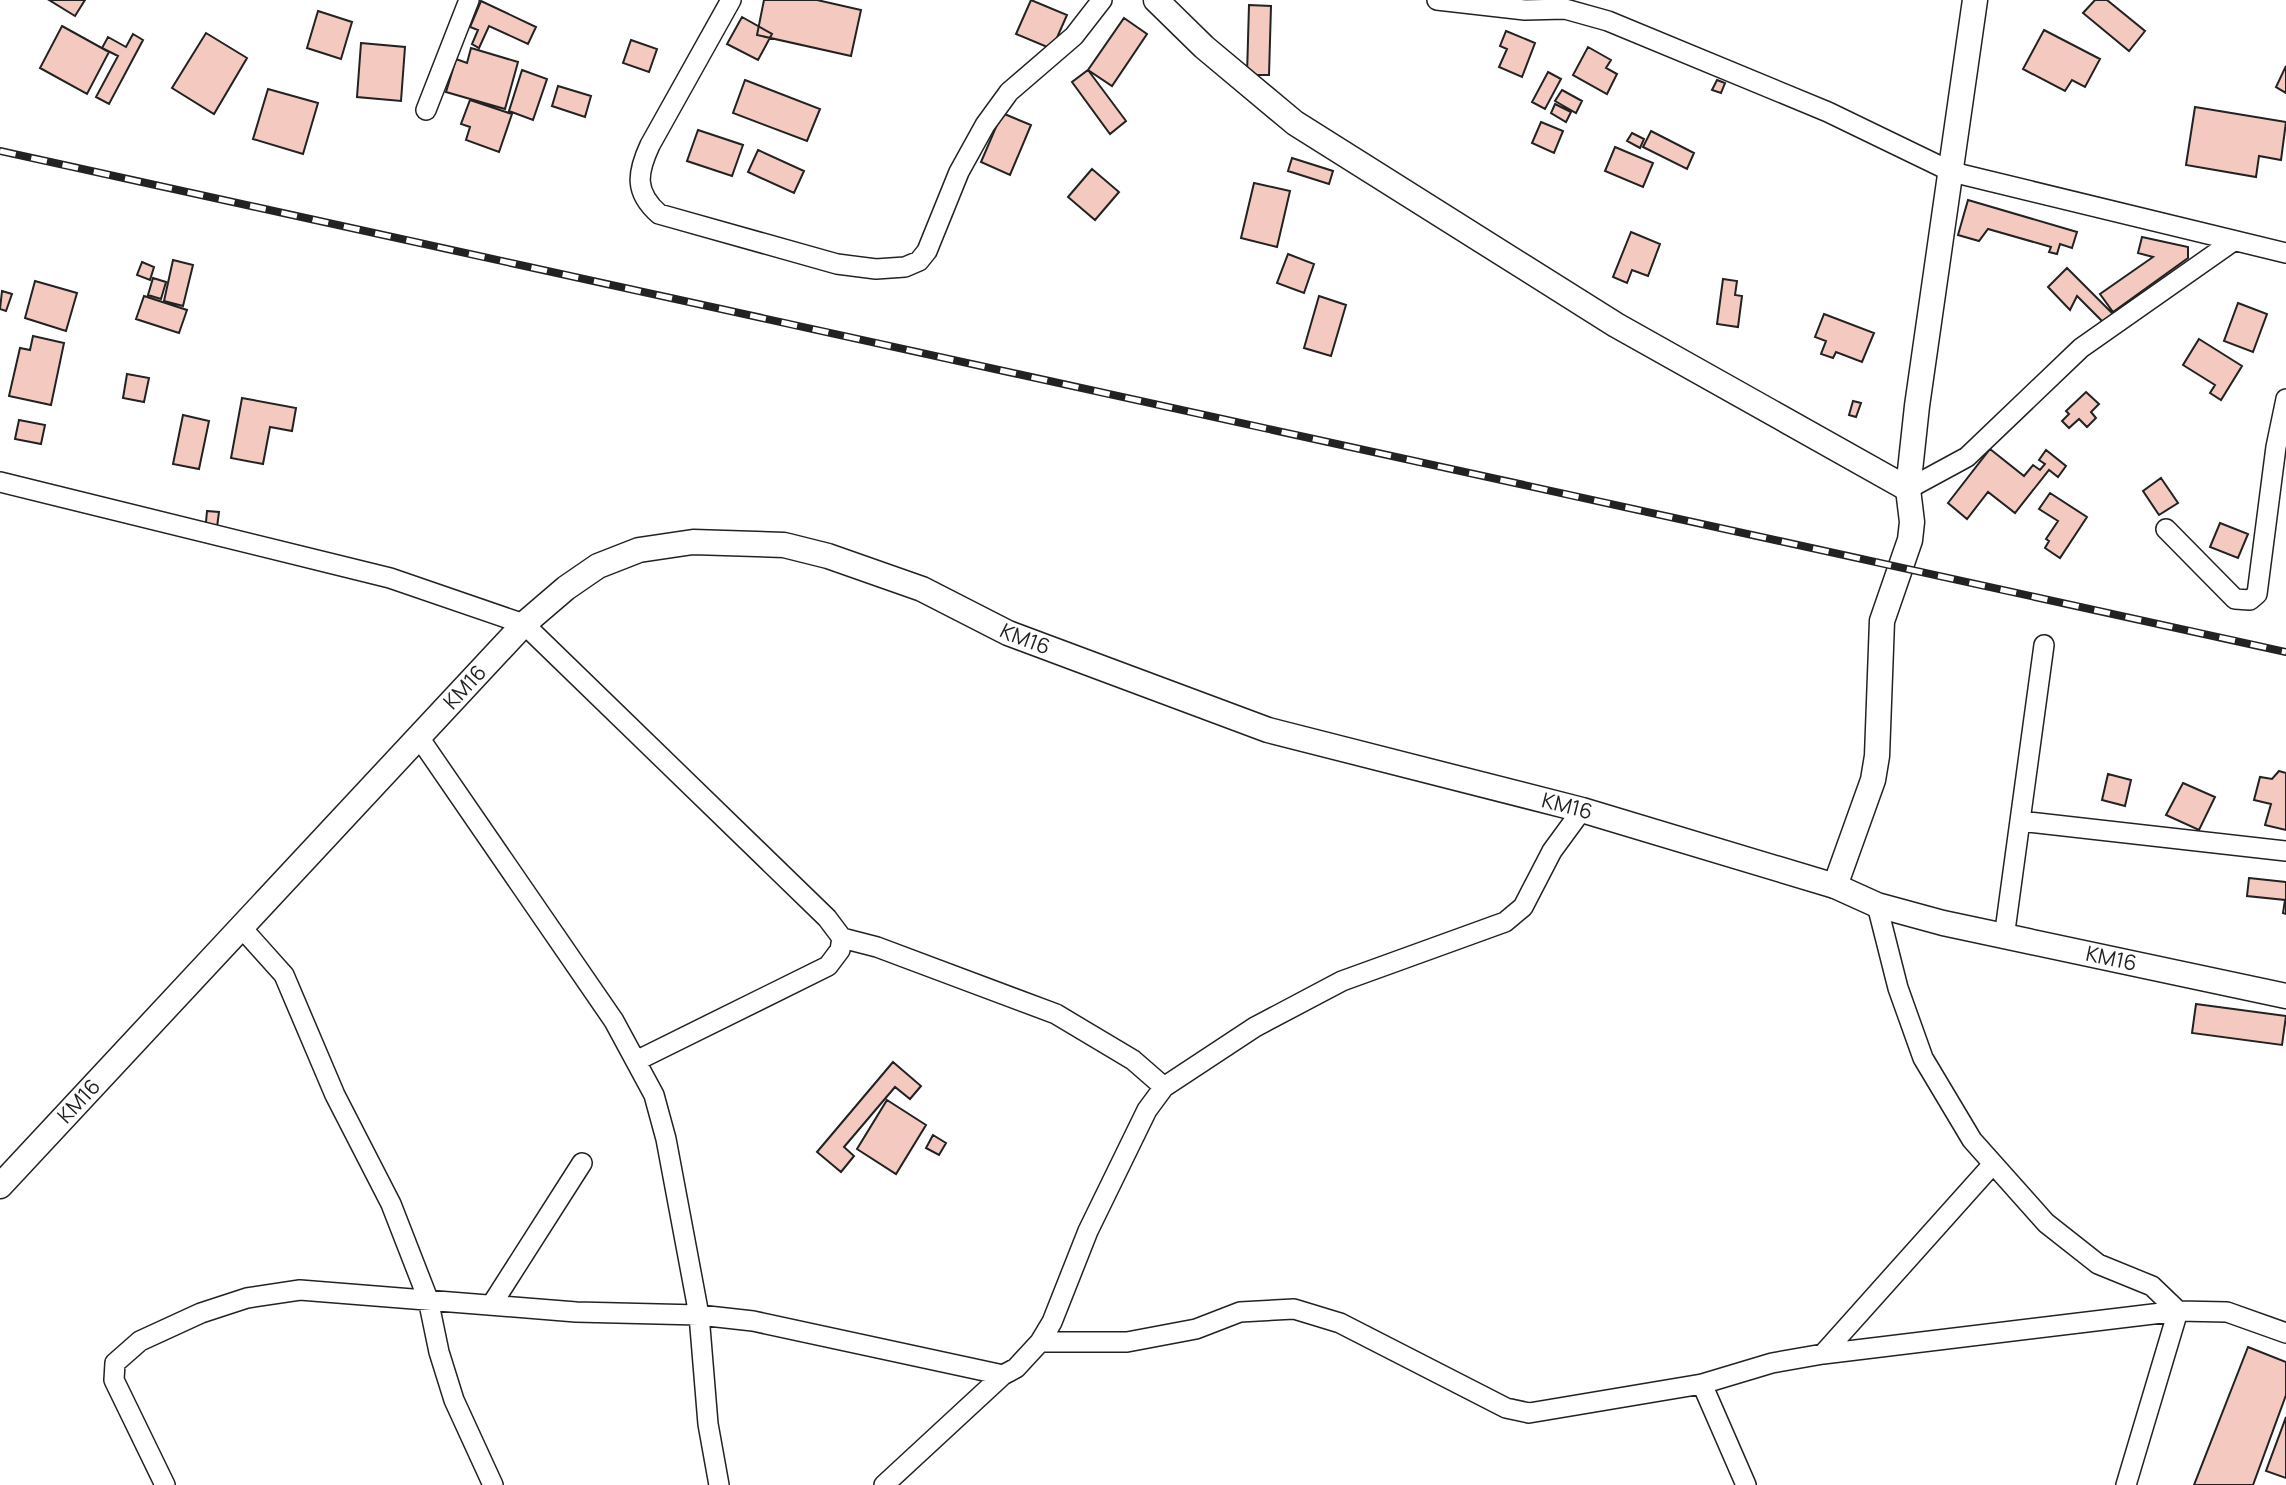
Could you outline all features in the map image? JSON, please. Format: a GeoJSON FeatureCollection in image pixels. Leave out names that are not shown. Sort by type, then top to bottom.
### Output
{"type":"FeatureCollection","features":[{"type":"Feature","properties":{"kind":"street"},"geometry":{"type":"LineString","coordinates":[[426,110],[469,0]]}},
{"type":"Feature","properties":{"kind":"street"},"geometry":{"type":"LineString","coordinates":[[731,0],[650,145],[641,164],[637,185],[648,204],[659,214],[837,264],[876,269],[905,268],[919,261],[928,251],[959,172],[985,125],[1009,92],[1073,36],[1102,0]]}},
{"type":"Feature","properties":{"kind":"street"},"geometry":{"type":"LineString","coordinates":[[1156,0],[1204,47],[1295,122],[1616,325],[1908,489]]}},
{"type":"Feature","properties":{"kind":"street"},"geometry":{"type":"LineString","coordinates":[[1437,0],[1525,10],[1565,9],[1608,21],[1828,112],[1952,172],[2286,253]]}},
{"type":"Feature","properties":{"kind":"street"},"geometry":{"type":"LineString","coordinates":[[1835,886],[1873,780],[1877,756],[1882,621],[1910,540],[1912,523],[1908,489],[1917,406],[1975,0]]}},
{"type":"Feature","properties":{"kind":"street"},"geometry":{"type":"LineString","coordinates":[[1908,489],[1967,457],[2081,348],[2232,242]]}},
{"type":"Feature","properties":{"kind":"street"},"geometry":{"type":"LineString","coordinates":[[2166,529],[2235,599],[2250,600],[2257,594],[2276,447],[2286,399]]}},
{"type":"Feature","properties":{"kind":"street"},"geometry":{"type":"LineString","coordinates":[[0,482],[390,578],[524,624],[827,918],[842,938],[877,947],[1056,1014],[1112,1046],[1164,1087]]}},
{"type":"Feature","properties":{"kind":"street","name":"KM16"},"geometry":{"type":"LineString","coordinates":[[0,1186],[524,624],[566,587],[598,566],[639,550],[693,542],[784,545],[828,556],[922,589],[1008,633],[1268,730],[1582,810],[1835,886],[1877,905],[2004,939],[2286,996]]}},
{"type":"Feature","properties":{"kind":"street"},"geometry":{"type":"LineString","coordinates":[[2004,939],[2044,645]]}},
{"type":"Feature","properties":{"kind":"street"},"geometry":{"type":"LineString","coordinates":[[418,736],[638,1060],[654,1095],[666,1139],[699,1315],[708,1424],[719,1485]]}},
{"type":"Feature","properties":{"kind":"street"},"geometry":{"type":"LineString","coordinates":[[884,1485],[1003,1375],[1016,1368],[1040,1342],[1136,1131],[1164,1087],[1255,1027],[1342,981],[1505,922],[1523,907],[1552,851],[1582,810]]}},
{"type":"Feature","properties":{"kind":"street"},"geometry":{"type":"LineString","coordinates":[[2020,821],[2286,851]]}},
{"type":"Feature","properties":{"kind":"street"},"geometry":{"type":"LineString","coordinates":[[1877,905],[1898,988],[1923,1058],[1972,1140],[2056,1231],[2098,1264],[2152,1286],[2178,1311]]}},
{"type":"Feature","properties":{"kind":"street"},"geometry":{"type":"LineString","coordinates":[[240,926],[284,975],[335,1095],[391,1204],[428,1298],[439,1353],[454,1400],[493,1485]]}},
{"type":"Feature","properties":{"kind":"street"},"geometry":{"type":"LineString","coordinates":[[638,1060],[828,966],[840,950],[842,938]]}},
{"type":"Feature","properties":{"kind":"street"},"geometry":{"type":"LineString","coordinates":[[492,1304],[582,1163]]}},
{"type":"Feature","properties":{"kind":"street"},"geometry":{"type":"LineString","coordinates":[[1823,1354],[1993,1164]]}},
{"type":"Feature","properties":{"kind":"street"},"geometry":{"type":"LineString","coordinates":[[165,1485],[114,1380],[115,1363],[140,1341],[201,1313],[247,1298],[300,1290],[428,1298],[576,1312],[699,1315],[753,1321],[1003,1375]]}},
{"type":"Feature","properties":{"kind":"street"},"geometry":{"type":"LineString","coordinates":[[1040,1342],[1127,1342],[1196,1329],[1240,1312],[1294,1309],[1340,1323],[1506,1408],[1529,1413],[1702,1384],[1772,1363],[1823,1354],[2178,1311],[2227,1312],[2286,1333]]}},
{"type":"Feature","properties":{"kind":"street"},"geometry":{"type":"LineString","coordinates":[[2126,1485],[2178,1311]]}},
{"type":"Feature","properties":{"kind":"street"},"geometry":{"type":"LineString","coordinates":[[1702,1384],[1746,1485]]}},
{"type":"Feature","properties":{"kind":"building"},"geometry":{"type":"Polygon","coordinates":[[[49,0],[85,0],[75,16],[49,0]]]}},
{"type":"Feature","properties":{"kind":"building"},"geometry":{"type":"Polygon","coordinates":[[[764,0],[817,0],[861,10],[851,56],[757,35],[764,0]]]}},
{"type":"Feature","properties":{"kind":"building"},"geometry":{"type":"Polygon","coordinates":[[[1031,0],[1067,15],[1052,49],[1016,34],[1031,0]]]}},
{"type":"Feature","properties":{"kind":"building"},"geometry":{"type":"Polygon","coordinates":[[[2095,0],[2107,0],[2145,31],[2129,51],[2083,13],[2095,0]]]}},
{"type":"Feature","properties":{"kind":"building"},"geometry":{"type":"Polygon","coordinates":[[[481,1],[536,27],[528,44],[489,26],[479,48],[472,44],[478,30],[470,27],[481,1]]]}},
{"type":"Feature","properties":{"kind":"building"},"geometry":{"type":"Polygon","coordinates":[[[1249,5],[1271,6],[1269,75],[1247,75],[1249,5]]]}},
{"type":"Feature","properties":{"kind":"building"},"geometry":{"type":"Polygon","coordinates":[[[318,11],[352,22],[341,59],[307,48],[318,11]]]}},
{"type":"Feature","properties":{"kind":"building"},"geometry":{"type":"Polygon","coordinates":[[[742,17],[772,34],[758,60],[727,44],[742,17]]]}},
{"type":"Feature","properties":{"kind":"building"},"geometry":{"type":"Polygon","coordinates":[[[1124,18],[1147,34],[1112,86],[1088,70],[1124,18]]]}},
{"type":"Feature","properties":{"kind":"building"},"geometry":{"type":"Polygon","coordinates":[[[62,26],[109,52],[87,94],[40,68],[62,26]]]}},
{"type":"Feature","properties":{"kind":"building"},"geometry":{"type":"Polygon","coordinates":[[[2044,30],[2100,59],[2085,87],[2072,80],[2065,91],[2023,69],[2044,30]]]}},
{"type":"Feature","properties":{"kind":"building"},"geometry":{"type":"Polygon","coordinates":[[[1506,31],[1535,43],[1522,77],[1499,67],[1507,49],[1500,46],[1506,31]]]}},
{"type":"Feature","properties":{"kind":"building"},"geometry":{"type":"Polygon","coordinates":[[[206,33],[247,58],[214,114],[172,88],[206,33]]]}},
{"type":"Feature","properties":{"kind":"building"},"geometry":{"type":"Polygon","coordinates":[[[133,34],[143,40],[109,104],[96,97],[118,56],[102,48],[108,37],[126,47],[133,34]]]}},
{"type":"Feature","properties":{"kind":"building"},"geometry":{"type":"Polygon","coordinates":[[[631,40],[657,49],[649,72],[623,63],[631,40]]]}},
{"type":"Feature","properties":{"kind":"building"},"geometry":{"type":"Polygon","coordinates":[[[361,43],[405,47],[401,101],[357,97],[361,43]]]}},
{"type":"Feature","properties":{"kind":"building"},"geometry":{"type":"Polygon","coordinates":[[[1588,47],[1611,60],[1606,68],[1617,74],[1607,94],[1573,75],[1588,47]]]}},
{"type":"Feature","properties":{"kind":"building"},"geometry":{"type":"Polygon","coordinates":[[[471,48],[518,62],[505,109],[446,92],[456,59],[467,63],[471,48]]]}},
{"type":"Feature","properties":{"kind":"building"},"geometry":{"type":"Polygon","coordinates":[[[2286,66],[2286,93],[2276,87],[2286,66]]]}},
{"type":"Feature","properties":{"kind":"building"},"geometry":{"type":"Polygon","coordinates":[[[522,70],[547,79],[533,120],[509,111],[522,70]]]}},
{"type":"Feature","properties":{"kind":"building"},"geometry":{"type":"Polygon","coordinates":[[[1088,70],[1126,121],[1110,134],[1072,82],[1088,70]]]}},
{"type":"Feature","properties":{"kind":"building"},"geometry":{"type":"Polygon","coordinates":[[[1548,72],[1561,79],[1545,109],[1532,102],[1548,72]]]}},
{"type":"Feature","properties":{"kind":"building"},"geometry":{"type":"Polygon","coordinates":[[[745,80],[820,109],[807,141],[733,113],[745,80]]]}},
{"type":"Feature","properties":{"kind":"building"},"geometry":{"type":"Polygon","coordinates":[[[1717,80],[1725,83],[1721,93],[1712,90],[1717,80]]]}},
{"type":"Feature","properties":{"kind":"building"},"geometry":{"type":"Polygon","coordinates":[[[558,86],[591,96],[585,117],[552,106],[558,86]]]}},
{"type":"Feature","properties":{"kind":"building"},"geometry":{"type":"Polygon","coordinates":[[[268,89],[318,103],[303,154],[253,139],[268,89]]]}},
{"type":"Feature","properties":{"kind":"building"},"geometry":{"type":"Polygon","coordinates":[[[1562,90],[1582,101],[1576,113],[1555,101],[1562,90]]]}},
{"type":"Feature","properties":{"kind":"building"},"geometry":{"type":"Polygon","coordinates":[[[470,100],[512,114],[499,152],[466,140],[470,127],[461,124],[470,100]]]}},
{"type":"Feature","properties":{"kind":"building"},"geometry":{"type":"Polygon","coordinates":[[[1555,104],[1571,112],[1566,122],[1551,113],[1555,104]]]}},
{"type":"Feature","properties":{"kind":"building"},"geometry":{"type":"Polygon","coordinates":[[[2195,107],[2286,122],[2281,160],[2259,156],[2256,177],[2186,165],[2195,107]]]}},
{"type":"Feature","properties":{"kind":"building"},"geometry":{"type":"Polygon","coordinates":[[[1002,113],[1031,125],[1010,175],[981,162],[1002,113]]]}},
{"type":"Feature","properties":{"kind":"building"},"geometry":{"type":"Polygon","coordinates":[[[1541,122],[1563,131],[1554,153],[1532,143],[1541,122]]]}},
{"type":"Feature","properties":{"kind":"building"},"geometry":{"type":"Polygon","coordinates":[[[698,130],[743,145],[732,176],[687,161],[698,130]]]}},
{"type":"Feature","properties":{"kind":"building"},"geometry":{"type":"Polygon","coordinates":[[[1651,131],[1694,153],[1687,169],[1643,147],[1651,131]]]}},
{"type":"Feature","properties":{"kind":"building"},"geometry":{"type":"Polygon","coordinates":[[[1632,133],[1644,139],[1640,148],[1627,141],[1632,133]]]}},
{"type":"Feature","properties":{"kind":"building"},"geometry":{"type":"Polygon","coordinates":[[[1615,147],[1653,163],[1643,187],[1605,171],[1615,147]]]}},
{"type":"Feature","properties":{"kind":"building"},"geometry":{"type":"Polygon","coordinates":[[[758,150],[804,171],[794,193],[748,172],[758,150]]]}},
{"type":"Feature","properties":{"kind":"building"},"geometry":{"type":"Polygon","coordinates":[[[1292,158],[1333,171],[1329,184],[1288,171],[1292,158]]]}},
{"type":"Feature","properties":{"kind":"building"},"geometry":{"type":"Polygon","coordinates":[[[1092,169],[1119,192],[1095,220],[1068,197],[1092,169]]]}},
{"type":"Feature","properties":{"kind":"building"},"geometry":{"type":"Polygon","coordinates":[[[1254,183],[1290,191],[1277,247],[1241,238],[1254,183]]]}},
{"type":"Feature","properties":{"kind":"building"},"geometry":{"type":"Polygon","coordinates":[[[1968,200],[2077,232],[2072,248],[2060,244],[2057,254],[2049,252],[2051,247],[1988,229],[1979,241],[1958,235],[1968,200]]]}},
{"type":"Feature","properties":{"kind":"building"},"geometry":{"type":"Polygon","coordinates":[[[1631,232],[1660,244],[1648,276],[1632,270],[1627,283],[1613,277],[1631,232]]]}},
{"type":"Feature","properties":{"kind":"building"},"geometry":{"type":"Polygon","coordinates":[[[2142,237],[2188,247],[2188,258],[2113,312],[2100,294],[2153,257],[2138,253],[2142,237]]]}},
{"type":"Feature","properties":{"kind":"building"},"geometry":{"type":"Polygon","coordinates":[[[1288,254],[1314,264],[1304,293],[1277,283],[1288,254]]]}},
{"type":"Feature","properties":{"kind":"building"},"geometry":{"type":"Polygon","coordinates":[[[173,260],[193,265],[183,306],[164,301],[173,260]]]}},
{"type":"Feature","properties":{"kind":"building"},"geometry":{"type":"Polygon","coordinates":[[[142,262],[154,267],[150,280],[137,275],[142,262]]]}},
{"type":"Feature","properties":{"kind":"building"},"geometry":{"type":"Polygon","coordinates":[[[2067,268],[2113,314],[2104,323],[2077,296],[2070,310],[2048,287],[2067,268]]]}},
{"type":"Feature","properties":{"kind":"building"},"geometry":{"type":"Polygon","coordinates":[[[153,278],[166,282],[161,299],[148,295],[153,278]]]}},
{"type":"Feature","properties":{"kind":"building"},"geometry":{"type":"Polygon","coordinates":[[[1723,279],[1737,281],[1735,295],[1742,296],[1738,327],[1717,324],[1723,279]]]}},
{"type":"Feature","properties":{"kind":"building"},"geometry":{"type":"Polygon","coordinates":[[[35,281],[77,293],[66,331],[25,318],[35,281]]]}},
{"type":"Feature","properties":{"kind":"building"},"geometry":{"type":"Polygon","coordinates":[[[2,291],[12,294],[6,311],[0,309],[2,291]]]}},
{"type":"Feature","properties":{"kind":"building"},"geometry":{"type":"Polygon","coordinates":[[[144,296],[187,310],[179,333],[136,319],[144,296]]]}},
{"type":"Feature","properties":{"kind":"building"},"geometry":{"type":"Polygon","coordinates":[[[1319,296],[1346,305],[1331,356],[1304,348],[1319,296]]]}},
{"type":"Feature","properties":{"kind":"building"},"geometry":{"type":"Polygon","coordinates":[[[2238,303],[2267,314],[2253,352],[2224,341],[2238,303]]]}},
{"type":"Feature","properties":{"kind":"building"},"geometry":{"type":"Polygon","coordinates":[[[1824,314],[1874,333],[1862,362],[1836,352],[1833,358],[1821,354],[1826,341],[1815,337],[1824,314]]]}},
{"type":"Feature","properties":{"kind":"building"},"geometry":{"type":"Polygon","coordinates":[[[33,336],[64,343],[51,405],[9,396],[20,348],[30,350],[33,336]]]}},
{"type":"Feature","properties":{"kind":"building"},"geometry":{"type":"Polygon","coordinates":[[[2199,339],[2242,366],[2221,400],[2210,393],[2215,385],[2183,365],[2199,339]]]}},
{"type":"Feature","properties":{"kind":"building"},"geometry":{"type":"Polygon","coordinates":[[[127,374],[149,378],[144,402],[123,398],[127,374]]]}},
{"type":"Feature","properties":{"kind":"building"},"geometry":{"type":"Polygon","coordinates":[[[2086,392],[2099,404],[2091,412],[2096,418],[2087,427],[2079,419],[2069,428],[2062,421],[2069,414],[2066,411],[2086,392]]]}},
{"type":"Feature","properties":{"kind":"building"},"geometry":{"type":"Polygon","coordinates":[[[242,398],[296,408],[292,431],[270,427],[263,464],[231,458],[242,398]]]}},
{"type":"Feature","properties":{"kind":"building"},"geometry":{"type":"Polygon","coordinates":[[[1853,401],[1861,403],[1856,417],[1849,415],[1853,401]]]}},
{"type":"Feature","properties":{"kind":"building"},"geometry":{"type":"Polygon","coordinates":[[[183,415],[209,421],[199,469],[173,464],[183,415]]]}},
{"type":"Feature","properties":{"kind":"building"},"geometry":{"type":"Polygon","coordinates":[[[19,420],[45,425],[41,444],[15,439],[19,420]]]}},
{"type":"Feature","properties":{"kind":"building"},"geometry":{"type":"Polygon","coordinates":[[[1990,449],[2024,476],[2033,465],[2040,470],[2045,464],[2039,460],[2046,450],[2066,466],[2058,477],[2049,470],[2015,513],[1988,492],[1967,519],[1948,503],[1990,449]]]}},
{"type":"Feature","properties":{"kind":"building"},"geometry":{"type":"Polygon","coordinates":[[[2161,478],[2178,503],[2159,515],[2143,491],[2161,478]]]}},
{"type":"Feature","properties":{"kind":"building"},"geometry":{"type":"Polygon","coordinates":[[[2050,493],[2087,517],[2060,558],[2045,548],[2049,541],[2046,539],[2058,521],[2039,509],[2050,493]]]}},
{"type":"Feature","properties":{"kind":"building"},"geometry":{"type":"Polygon","coordinates":[[[207,511],[219,512],[216,535],[205,533],[207,511]]]}},
{"type":"Feature","properties":{"kind":"building"},"geometry":{"type":"Polygon","coordinates":[[[2220,523],[2248,534],[2238,558],[2210,547],[2220,523]]]}},
{"type":"Feature","properties":{"kind":"building"},"geometry":{"type":"Polygon","coordinates":[[[2279,771],[2286,773],[2286,830],[2265,825],[2271,804],[2254,800],[2260,777],[2272,779],[2279,771]]]}},
{"type":"Feature","properties":{"kind":"building"},"geometry":{"type":"Polygon","coordinates":[[[2108,774],[2131,780],[2125,806],[2102,800],[2108,774]]]}},
{"type":"Feature","properties":{"kind":"building"},"geometry":{"type":"Polygon","coordinates":[[[2183,783],[2215,797],[2199,830],[2166,815],[2183,783]]]}},
{"type":"Feature","properties":{"kind":"building"},"geometry":{"type":"Polygon","coordinates":[[[2249,878],[2286,882],[2286,914],[2283,913],[2285,900],[2247,896],[2249,878]]]}},
{"type":"Feature","properties":{"kind":"building"},"geometry":{"type":"Polygon","coordinates":[[[2196,1004],[2286,1016],[2282,1045],[2192,1033],[2196,1004]]]}},
{"type":"Feature","properties":{"kind":"building"},"geometry":{"type":"Polygon","coordinates":[[[893,1062],[921,1086],[910,1099],[895,1087],[844,1147],[854,1156],[841,1172],[817,1152],[893,1062]]]}},
{"type":"Feature","properties":{"kind":"building"},"geometry":{"type":"Polygon","coordinates":[[[887,1100],[926,1125],[896,1174],[857,1149],[887,1100]]]}},
{"type":"Feature","properties":{"kind":"building"},"geometry":{"type":"Polygon","coordinates":[[[933,1135],[946,1143],[939,1155],[926,1148],[933,1135]]]}},
{"type":"Feature","properties":{"kind":"building"},"geometry":{"type":"Polygon","coordinates":[[[2248,1347],[2286,1362],[2286,1395],[2253,1485],[2194,1485],[2248,1347]]]}},
{"type":"Feature","properties":{"kind":"building"},"geometry":{"type":"Polygon","coordinates":[[[2286,1417],[2286,1478],[2266,1471],[2286,1417]]]}},
{"type":"Feature","properties":{"kind":"railway"},"geometry":{"type":"LineString","coordinates":[[0,151],[2286,652]]}}]}
